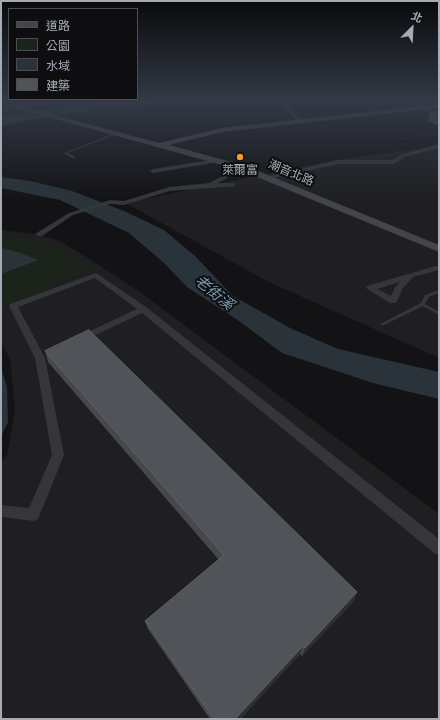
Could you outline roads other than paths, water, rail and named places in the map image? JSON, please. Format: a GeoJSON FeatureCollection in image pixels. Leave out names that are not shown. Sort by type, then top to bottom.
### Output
{"type":"FeatureCollection","features":[{"type":"Feature","properties":{"kind":"street","name":"潮音北路"},"geometry":{"type":"LineString","coordinates":[[118,135],[243,168],[268,177],[439,249]]}},
{"type":"Feature","properties":{"kind":"street"},"geometry":{"type":"LineString","coordinates":[[159,145],[203,135]]}},
{"type":"Feature","properties":{"kind":"street"},"geometry":{"type":"LineString","coordinates":[[268,177],[338,162],[394,162],[402,156],[439,146]]}},
{"type":"Feature","properties":{"kind":"street"},"geometry":{"type":"LineString","coordinates":[[153,171],[217,161]]}},
{"type":"Feature","properties":{"kind":"street"},"geometry":{"type":"LineString","coordinates":[[210,185],[243,168]]}},
{"type":"Feature","properties":{"kind":"street"},"geometry":{"type":"LineString","coordinates":[[39,234],[71,214],[110,202],[124,203],[169,189],[210,185],[233,185]]}},
{"type":"Feature","properties":{"kind":"street"},"geometry":{"type":"LineString","coordinates":[[411,275],[439,267]]}},
{"type":"Feature","properties":{"kind":"street"},"geometry":{"type":"LineString","coordinates":[[1,512],[32,515],[58,455],[43,356],[13,306],[96,275],[143,310],[439,548]]}},
{"type":"Feature","properties":{"kind":"street"},"geometry":{"type":"LineString","coordinates":[[74,342],[143,310]]}},
{"type":"Feature","properties":{"kind":"lane"},"geometry":{"type":"LineString","coordinates":[[73,157],[65,153],[114,135]]}},
{"type":"Feature","properties":{"kind":"lane"},"geometry":{"type":"LineString","coordinates":[[382,324],[423,304],[427,296],[439,291]]}},
{"type":"Feature","properties":{"kind":"lane"},"geometry":{"type":"LineString","coordinates":[[423,304],[439,314]]}},
{"type":"Feature","properties":{"kind":"water","name":"老街溪"},"geometry":{"type":"Polygon","coordinates":[[[1,177],[30,181],[72,191],[124,211],[164,230],[195,256],[233,296],[290,328],[338,349],[439,372],[439,399],[373,383],[282,353],[239,321],[187,287],[164,263],[129,233],[60,200],[1,188],[1,177]]]}},
{"type":"Feature","properties":{"kind":"water"},"geometry":{"type":"Polygon","coordinates":[[[1,248],[21,253],[38,260],[1,274],[1,248]]]}},
{"type":"Feature","properties":{"kind":"water"},"geometry":{"type":"Polygon","coordinates":[[[1,367],[7,387],[8,422],[1,437],[1,367]]]}},
{"type":"Feature","properties":{"kind":"place","name":"萊爾富"},"geometry":{"type":"Point","coordinates":[240,157]}}]}
